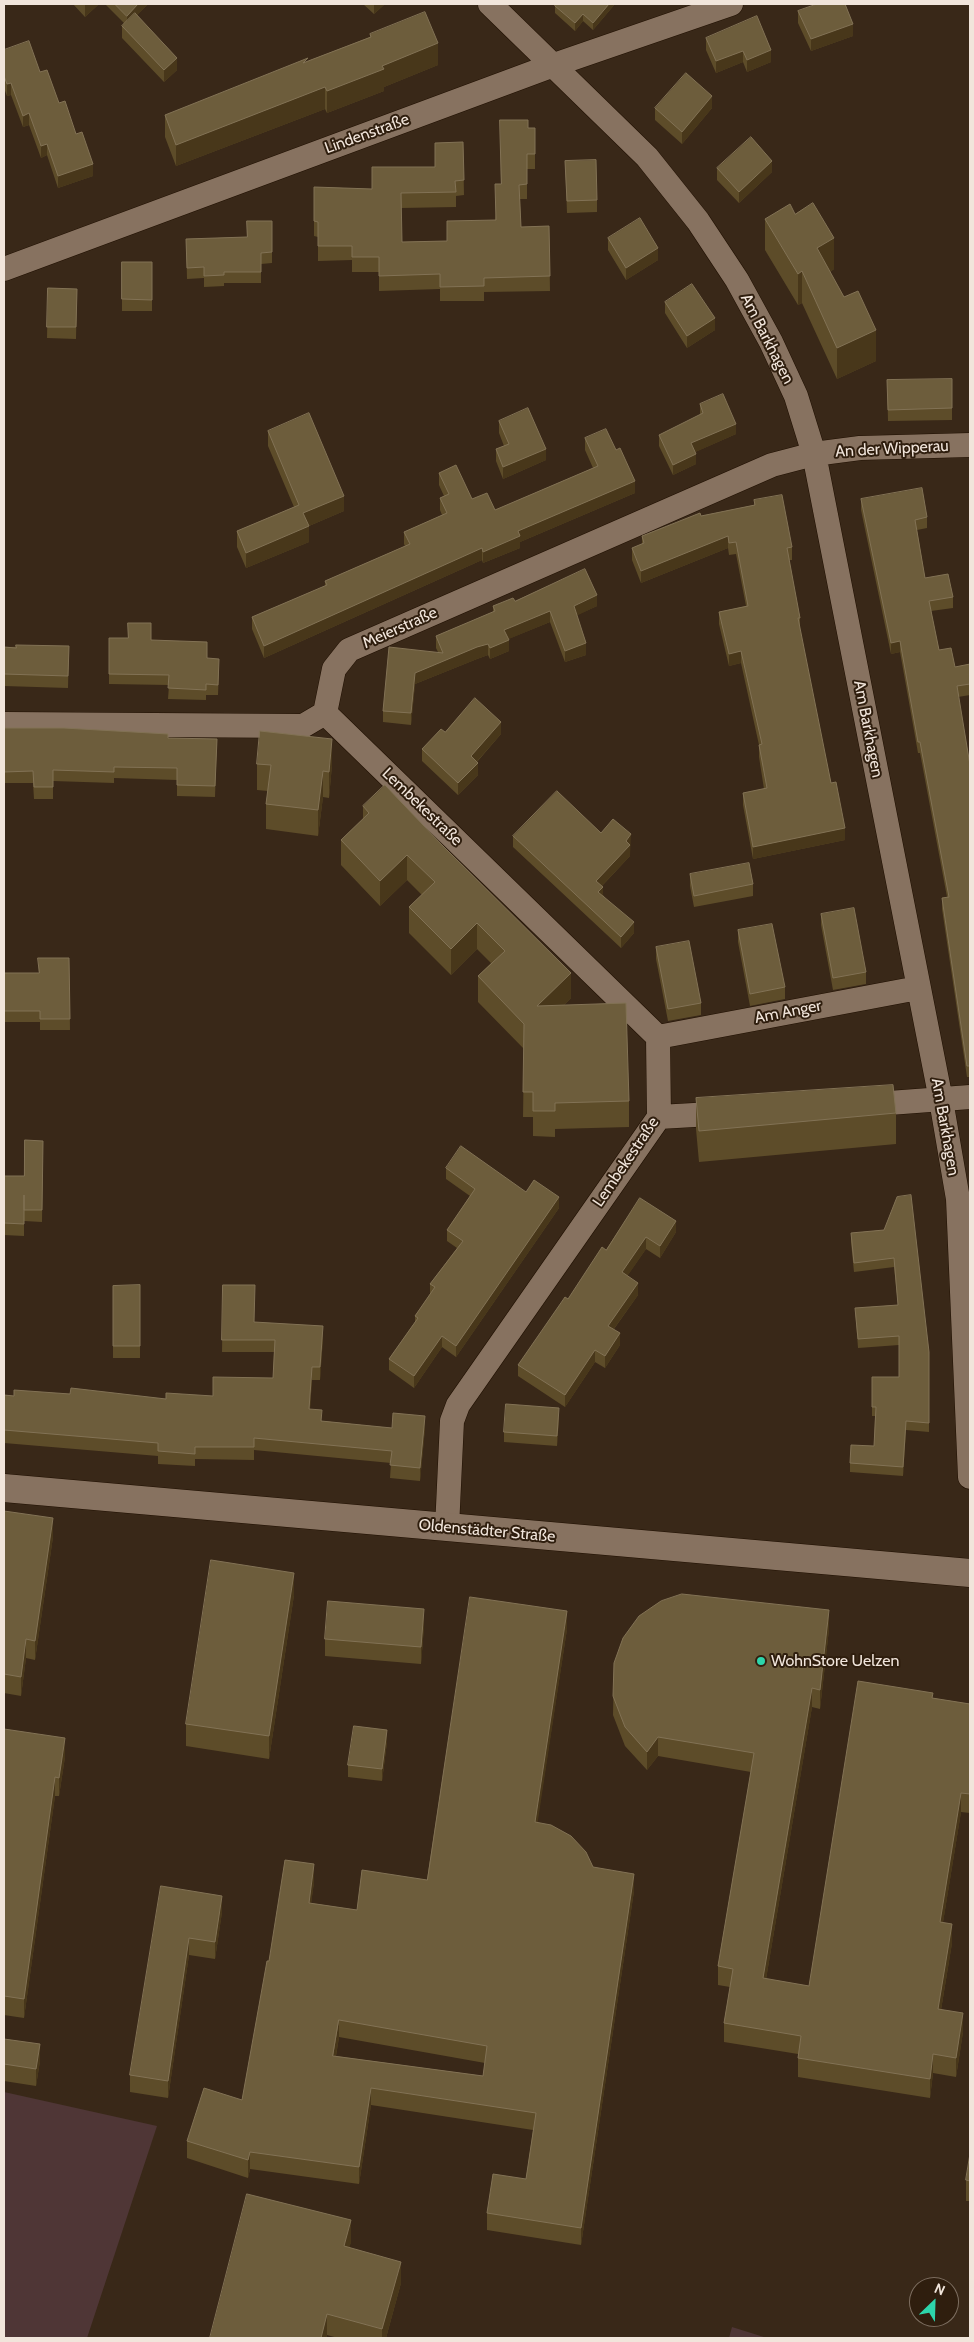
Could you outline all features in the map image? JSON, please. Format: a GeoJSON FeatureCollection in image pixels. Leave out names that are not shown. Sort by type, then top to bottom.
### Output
{"type":"FeatureCollection","features":[{"type":"Feature","properties":{"kind":"street","name":"Am Barkhagen"},"geometry":{"type":"LineString","coordinates":[[490,4],[551,66],[647,158],[698,221],[737,280],[771,342],[796,396],[814,454],[941,1100],[958,1199],[967,1319],[970,1477]]}},
{"type":"Feature","properties":{"kind":"street","name":"Lindenstraße"},"geometry":{"type":"LineString","coordinates":[[4,269],[551,66],[732,4]]}},
{"type":"Feature","properties":{"kind":"street","name":"An der Wipperau"},"geometry":{"type":"LineString","coordinates":[[814,454],[860,448],[970,446]]}},
{"type":"Feature","properties":{"kind":"street","name":"Meierstraße"},"geometry":{"type":"LineString","coordinates":[[326,712],[334,669],[349,650],[772,465],[814,454]]}},
{"type":"Feature","properties":{"kind":"street"},"geometry":{"type":"LineString","coordinates":[[4,724],[303,726],[326,712]]}},
{"type":"Feature","properties":{"kind":"street","name":"Lembekestraße"},"geometry":{"type":"LineString","coordinates":[[326,712],[658,1037],[659,1118],[458,1405],[452,1420],[447,1528]]}},
{"type":"Feature","properties":{"kind":"street","name":"Am Anger"},"geometry":{"type":"LineString","coordinates":[[658,1037],[918,988]]}},
{"type":"Feature","properties":{"kind":"street"},"geometry":{"type":"LineString","coordinates":[[844,1106],[970,1097]]}},
{"type":"Feature","properties":{"kind":"street"},"geometry":{"type":"LineString","coordinates":[[659,1118],[747,1112]]}},
{"type":"Feature","properties":{"kind":"street","name":"Oldenstädter Straße"},"geometry":{"type":"LineString","coordinates":[[4,1488],[970,1573]]}},
{"type":"Feature","properties":{"kind":"shaded area"},"geometry":{"type":"Polygon","coordinates":[[[4,2092],[157,2126],[87,2338],[4,2338],[4,2092]]]}},
{"type":"Feature","properties":{"kind":"shaded area"},"geometry":{"type":"Polygon","coordinates":[[[732,2327],[767,2338],[729,2338],[732,2327]]]}},
{"type":"Feature","properties":{"kind":"building"},"geometry":{"type":"Polygon","coordinates":[[[115,4],[138,4],[127,16],[115,4]]]}},
{"type":"Feature","properties":{"kind":"building"},"geometry":{"type":"Polygon","coordinates":[[[556,4],[609,4],[593,23],[583,14],[575,23],[555,6],[556,4]]]}},
{"type":"Feature","properties":{"kind":"building"},"geometry":{"type":"Polygon","coordinates":[[[817,4],[845,4],[853,24],[811,39],[798,11],[817,4]]]}},
{"type":"Feature","properties":{"kind":"building"},"geometry":{"type":"Polygon","coordinates":[[[425,12],[438,43],[382,66],[384,69],[327,91],[325,87],[176,145],[165,115],[308,58],[303,63],[371,37],[370,34],[425,12]]]}},
{"type":"Feature","properties":{"kind":"building"},"geometry":{"type":"Polygon","coordinates":[[[135,13],[177,58],[164,70],[122,26],[135,13]]]}},
{"type":"Feature","properties":{"kind":"building"},"geometry":{"type":"Polygon","coordinates":[[[757,16],[771,50],[747,60],[743,51],[716,61],[706,38],[757,16]]]}},
{"type":"Feature","properties":{"kind":"building"},"geometry":{"type":"Polygon","coordinates":[[[29,41],[40,72],[47,70],[59,103],[65,101],[76,134],[82,132],[93,164],[58,176],[47,144],[41,146],[29,113],[23,116],[11,83],[7,84],[4,76],[4,50],[29,41]]]}},
{"type":"Feature","properties":{"kind":"building"},"geometry":{"type":"Polygon","coordinates":[[[686,73],[712,96],[682,132],[655,108],[686,73]]]}},
{"type":"Feature","properties":{"kind":"building"},"geometry":{"type":"Polygon","coordinates":[[[500,120],[528,120],[528,128],[535,128],[535,154],[527,154],[527,184],[519,185],[521,227],[549,226],[550,276],[484,278],[484,286],[440,287],[440,274],[379,276],[379,257],[352,257],[352,246],[318,246],[318,222],[314,221],[314,187],[372,189],[372,167],[435,167],[435,143],[463,142],[464,180],[455,181],[456,192],[401,193],[402,242],[447,241],[447,221],[496,220],[495,184],[501,184],[500,120]]]}},
{"type":"Feature","properties":{"kind":"building"},"geometry":{"type":"Polygon","coordinates":[[[751,137],[772,161],[739,192],[717,168],[751,137]]]}},
{"type":"Feature","properties":{"kind":"building"},"geometry":{"type":"Polygon","coordinates":[[[596,160],[597,200],[567,201],[565,161],[596,160]]]}},
{"type":"Feature","properties":{"kind":"building"},"geometry":{"type":"Polygon","coordinates":[[[813,203],[834,238],[817,248],[844,297],[858,291],[876,330],[837,348],[802,271],[798,274],[765,219],[790,204],[795,214],[813,203]]]}},
{"type":"Feature","properties":{"kind":"building"},"geometry":{"type":"Polygon","coordinates":[[[640,218],[658,248],[626,268],[608,238],[640,218]]]}},
{"type":"Feature","properties":{"kind":"building"},"geometry":{"type":"Polygon","coordinates":[[[247,221],[272,221],[272,252],[261,253],[261,272],[224,272],[224,275],[204,276],[204,267],[187,268],[186,239],[247,237],[247,221]]]}},
{"type":"Feature","properties":{"kind":"building"},"geometry":{"type":"Polygon","coordinates":[[[122,262],[152,262],[152,300],[122,299],[122,262]]]}},
{"type":"Feature","properties":{"kind":"building"},"geometry":{"type":"Polygon","coordinates":[[[692,284],[715,318],[687,336],[665,302],[692,284]]]}},
{"type":"Feature","properties":{"kind":"building"},"geometry":{"type":"Polygon","coordinates":[[[48,288],[77,289],[76,327],[47,327],[48,288]]]}},
{"type":"Feature","properties":{"kind":"building"},"geometry":{"type":"Polygon","coordinates":[[[952,379],[952,408],[888,410],[887,380],[952,379]]]}},
{"type":"Feature","properties":{"kind":"building"},"geometry":{"type":"Polygon","coordinates":[[[723,394],[736,424],[691,443],[696,454],[673,465],[659,435],[703,413],[700,404],[723,394]]]}},
{"type":"Feature","properties":{"kind":"building"},"geometry":{"type":"Polygon","coordinates":[[[528,408],[546,449],[503,467],[496,449],[509,444],[499,421],[528,408]]]}},
{"type":"Feature","properties":{"kind":"building"},"geometry":{"type":"Polygon","coordinates":[[[309,413],[344,496],[303,513],[309,526],[246,553],[237,531],[299,505],[268,431],[309,413]]]}},
{"type":"Feature","properties":{"kind":"building"},"geometry":{"type":"Polygon","coordinates":[[[606,429],[616,450],[620,448],[635,481],[518,531],[520,536],[483,552],[482,548],[264,646],[252,617],[327,585],[325,581],[410,544],[404,532],[447,513],[440,498],[449,494],[439,473],[456,465],[472,499],[487,493],[495,510],[598,466],[585,438],[606,429]]]}},
{"type":"Feature","properties":{"kind":"building"},"geometry":{"type":"Polygon","coordinates":[[[922,488],[927,517],[915,520],[925,578],[948,574],[953,597],[929,601],[939,650],[951,648],[955,667],[970,664],[970,684],[957,686],[970,765],[970,1066],[967,1066],[942,898],[949,897],[920,742],[918,742],[900,641],[891,643],[861,499],[922,488]]]}},
{"type":"Feature","properties":{"kind":"building"},"geometry":{"type":"Polygon","coordinates":[[[782,495],[792,547],[787,548],[800,618],[798,618],[831,783],[836,782],[845,828],[753,847],[743,793],[767,788],[759,745],[762,744],[741,651],[729,654],[719,612],[748,606],[736,542],[729,543],[728,536],[641,571],[632,548],[644,543],[642,536],[700,513],[701,516],[755,505],[754,500],[782,495]]]}},
{"type":"Feature","properties":{"kind":"building"},"geometry":{"type":"Polygon","coordinates":[[[585,569],[597,595],[574,606],[586,643],[565,651],[550,611],[504,630],[509,640],[490,648],[488,644],[477,647],[415,673],[411,713],[383,711],[389,647],[443,653],[436,636],[495,611],[493,606],[513,598],[515,601],[585,569]]]}},
{"type":"Feature","properties":{"kind":"building"},"geometry":{"type":"Polygon","coordinates":[[[128,623],[151,623],[151,640],[207,642],[207,658],[219,659],[218,685],[206,684],[206,690],[168,688],[169,675],[109,674],[109,638],[128,638],[128,623]]]}},
{"type":"Feature","properties":{"kind":"building"},"geometry":{"type":"Polygon","coordinates":[[[16,645],[69,646],[68,676],[4,674],[4,647],[16,648],[16,645]]]}},
{"type":"Feature","properties":{"kind":"building"},"geometry":{"type":"Polygon","coordinates":[[[475,698],[501,722],[471,756],[478,763],[458,783],[422,749],[441,729],[445,732],[475,698]]]}},
{"type":"Feature","properties":{"kind":"building"},"geometry":{"type":"Polygon","coordinates":[[[4,728],[64,728],[168,734],[168,738],[217,739],[215,786],[177,785],[177,768],[114,767],[114,772],[53,770],[53,787],[34,787],[33,771],[4,772],[4,728]]]}},
{"type":"Feature","properties":{"kind":"building"},"geometry":{"type":"Polygon","coordinates":[[[260,731],[332,739],[329,772],[323,771],[318,810],[266,804],[271,765],[257,764],[260,731]]]}},
{"type":"Feature","properties":{"kind":"building"},"geometry":{"type":"Polygon","coordinates":[[[385,785],[443,846],[571,973],[537,1006],[626,1003],[629,1101],[555,1103],[555,1111],[533,1111],[533,1092],[523,1092],[524,1024],[478,976],[505,951],[477,923],[451,949],[409,907],[435,882],[407,855],[380,881],[341,840],[369,813],[363,806],[385,785]]]}},
{"type":"Feature","properties":{"kind":"building"},"geometry":{"type":"Polygon","coordinates":[[[557,791],[601,833],[613,819],[631,834],[626,841],[630,845],[596,881],[603,887],[598,892],[634,922],[621,937],[513,836],[557,791]]]}},
{"type":"Feature","properties":{"kind":"building"},"geometry":{"type":"Polygon","coordinates":[[[749,863],[753,884],[694,896],[690,874],[749,863]]]}},
{"type":"Feature","properties":{"kind":"building"},"geometry":{"type":"Polygon","coordinates":[[[854,908],[866,972],[833,978],[821,914],[854,908]]]}},
{"type":"Feature","properties":{"kind":"building"},"geometry":{"type":"Polygon","coordinates":[[[772,924],[785,987],[750,994],[738,930],[772,924]]]}},
{"type":"Feature","properties":{"kind":"building"},"geometry":{"type":"Polygon","coordinates":[[[689,941],[701,1003],[668,1009],[656,947],[689,941]]]}},
{"type":"Feature","properties":{"kind":"building"},"geometry":{"type":"Polygon","coordinates":[[[38,958],[69,958],[70,1019],[40,1019],[40,1011],[4,1011],[4,973],[39,973],[38,958]]]}},
{"type":"Feature","properties":{"kind":"building"},"geometry":{"type":"Polygon","coordinates":[[[893,1085],[896,1113],[699,1131],[696,1098],[893,1085]]]}},
{"type":"Feature","properties":{"kind":"building"},"geometry":{"type":"Polygon","coordinates":[[[25,1140],[43,1141],[42,1210],[24,1210],[24,1224],[4,1223],[4,1176],[24,1176],[25,1140]]]}},
{"type":"Feature","properties":{"kind":"building"},"geometry":{"type":"Polygon","coordinates":[[[461,1146],[526,1192],[534,1180],[559,1197],[456,1346],[442,1336],[414,1376],[389,1359],[418,1318],[415,1316],[435,1287],[430,1284],[463,1241],[447,1230],[475,1189],[446,1168],[461,1146]]]}},
{"type":"Feature","properties":{"kind":"building"},"geometry":{"type":"Polygon","coordinates":[[[911,1195],[929,1352],[929,1423],[906,1421],[903,1467],[850,1463],[851,1445],[874,1446],[876,1407],[872,1407],[872,1377],[899,1377],[899,1336],[858,1339],[855,1308],[898,1305],[894,1258],[854,1263],[851,1233],[884,1230],[897,1197],[911,1195]]]}},
{"type":"Feature","properties":{"kind":"building"},"geometry":{"type":"Polygon","coordinates":[[[640,1198],[676,1221],[660,1246],[646,1237],[622,1272],[638,1283],[608,1326],[620,1333],[605,1356],[595,1350],[565,1395],[518,1365],[565,1297],[568,1299],[602,1247],[606,1250],[640,1198]]]}},
{"type":"Feature","properties":{"kind":"building"},"geometry":{"type":"Polygon","coordinates":[[[140,1285],[140,1346],[113,1346],[113,1286],[140,1285]]]}},
{"type":"Feature","properties":{"kind":"building"},"geometry":{"type":"Polygon","coordinates":[[[223,1285],[255,1285],[254,1322],[323,1326],[320,1367],[312,1367],[309,1409],[322,1410],[321,1421],[392,1428],[393,1413],[425,1416],[420,1468],[390,1465],[392,1451],[254,1438],[254,1447],[195,1447],[195,1454],[158,1451],[158,1443],[4,1430],[4,1395],[14,1396],[14,1390],[70,1394],[71,1388],[166,1399],[166,1393],[213,1396],[213,1377],[273,1378],[275,1340],[222,1340],[223,1285]]]}},
{"type":"Feature","properties":{"kind":"building"},"geometry":{"type":"Polygon","coordinates":[[[506,1404],[559,1408],[557,1436],[504,1432],[506,1404]]]}},
{"type":"Feature","properties":{"kind":"building"},"geometry":{"type":"Polygon","coordinates":[[[4,1511],[53,1518],[35,1641],[26,1639],[21,1677],[4,1674],[4,1511]]]}},
{"type":"Feature","properties":{"kind":"building"},"geometry":{"type":"Polygon","coordinates":[[[211,1560],[294,1573],[269,1736],[186,1724],[211,1560]]]}},
{"type":"Feature","properties":{"kind":"building"},"geometry":{"type":"Polygon","coordinates":[[[682,1594],[829,1610],[820,1690],[812,1688],[763,1978],[809,1986],[858,1681],[933,1693],[932,1698],[970,1704],[970,1794],[961,1793],[940,1922],[952,1924],[938,2009],[963,2013],[956,2058],[933,2054],[930,2079],[798,2058],[801,2036],[724,2023],[733,1969],[718,1966],[754,1753],[658,1737],[647,1752],[625,1727],[613,1696],[614,1663],[623,1638],[639,1616],[661,1601],[682,1594]]]}},
{"type":"Feature","properties":{"kind":"building"},"geometry":{"type":"Polygon","coordinates":[[[470,1597],[567,1611],[535,1822],[551,1825],[571,1836],[586,1852],[593,1867],[634,1874],[581,2228],[487,2213],[493,2174],[526,2179],[536,2113],[371,2088],[359,2167],[250,2152],[248,2160],[187,2141],[204,2088],[242,2100],[267,1961],[269,1961],[285,1860],[314,1864],[309,1903],[357,1910],[362,1870],[427,1880],[470,1597]],[[339,2020],[333,2056],[483,2076],[487,2046],[339,2020]]]}},
{"type":"Feature","properties":{"kind":"building"},"geometry":{"type":"Polygon","coordinates":[[[328,1601],[424,1609],[421,1647],[325,1639],[328,1601]]]}},
{"type":"Feature","properties":{"kind":"building"},"geometry":{"type":"Polygon","coordinates":[[[354,1726],[387,1730],[382,1769],[348,1765],[354,1726]]]}},
{"type":"Feature","properties":{"kind":"building"},"geometry":{"type":"Polygon","coordinates":[[[4,1729],[65,1738],[59,1778],[55,1777],[24,1999],[4,1996],[4,1729]]]}},
{"type":"Feature","properties":{"kind":"building"},"geometry":{"type":"Polygon","coordinates":[[[161,1886],[222,1896],[215,1942],[189,1938],[168,2081],[130,2075],[161,1886]]]}},
{"type":"Feature","properties":{"kind":"building"},"geometry":{"type":"Polygon","coordinates":[[[4,2039],[40,2044],[36,2069],[4,2064],[4,2039]]]}},
{"type":"Feature","properties":{"kind":"building"},"geometry":{"type":"Polygon","coordinates":[[[970,2154],[970,2181],[966,2180],[970,2154]]]}},
{"type":"Feature","properties":{"kind":"building"},"geometry":{"type":"Polygon","coordinates":[[[247,2194],[351,2220],[344,2246],[401,2262],[382,2329],[327,2314],[321,2338],[210,2338],[247,2194]]]}},
{"type":"Feature","properties":{"kind":"place","name":"WohnStore Uelzen"},"geometry":{"type":"Point","coordinates":[761,1661]}}]}
